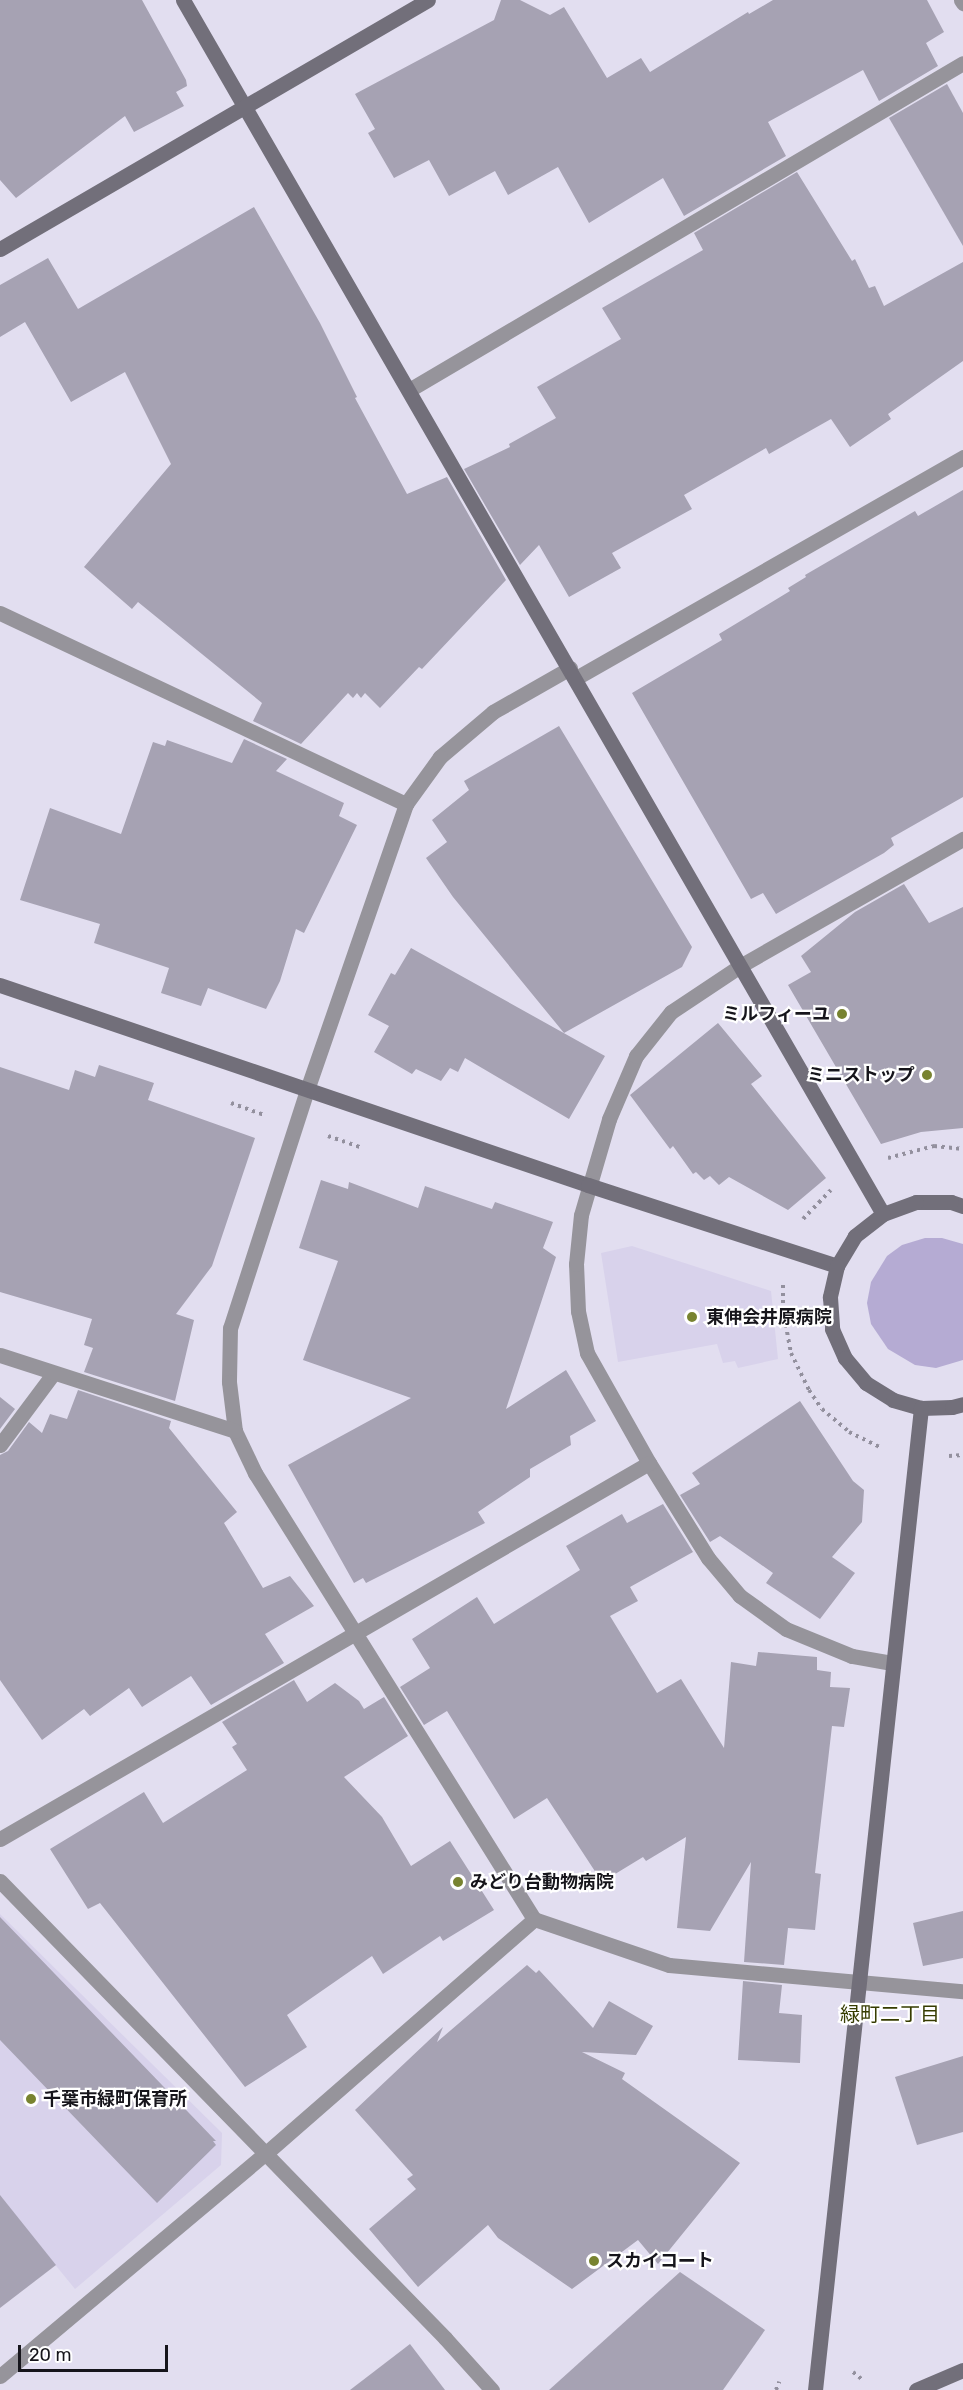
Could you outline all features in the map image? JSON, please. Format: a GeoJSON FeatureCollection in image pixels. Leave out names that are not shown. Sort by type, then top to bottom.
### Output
{"type":"FeatureCollection","features":[{"type":"Feature","properties":{"kind":"street"},"geometry":{"type":"LineString","coordinates":[[183,0],[883,1214]]}},
{"type":"Feature","properties":{"kind":"street"},"geometry":{"type":"LineString","coordinates":[[0,249],[428,0]]}},
{"type":"Feature","properties":{"kind":"street"},"geometry":{"type":"LineString","coordinates":[[409,390],[963,63]]}},
{"type":"Feature","properties":{"kind":"street"},"geometry":{"type":"LineString","coordinates":[[963,457],[573,673],[493,712],[440,757],[406,804],[307,1090],[230,1328],[229,1382],[235,1431],[255,1473],[534,1919],[669,1965],[963,1991]]}},
{"type":"Feature","properties":{"kind":"street"},"geometry":{"type":"LineString","coordinates":[[0,613],[406,804]]}},
{"type":"Feature","properties":{"kind":"street"},"geometry":{"type":"LineString","coordinates":[[892,1663],[852,1656],[786,1629],[740,1596],[708,1558],[649,1463],[587,1353],[580,1322],[576,1264],[580,1219],[609,1119],[636,1056],[670,1012],[740,966],[963,839]]}},
{"type":"Feature","properties":{"kind":"street"},"geometry":{"type":"LineString","coordinates":[[0,985],[588,1185],[837,1266]]}},
{"type":"Feature","properties":{"kind":"street"},"geometry":{"type":"LineString","coordinates":[[963,1206],[951,1202],[916,1202],[883,1214],[855,1236],[837,1266],[830,1297],[832,1329],[845,1359],[866,1383],[893,1400],[921,1408],[963,1404]]}},
{"type":"Feature","properties":{"kind":"street"},"geometry":{"type":"LineString","coordinates":[[0,1355],[235,1431]]}},
{"type":"Feature","properties":{"kind":"street"},"geometry":{"type":"LineString","coordinates":[[0,1445],[53,1374]]}},
{"type":"Feature","properties":{"kind":"street"},"geometry":{"type":"LineString","coordinates":[[815,2390],[921,1408]]}},
{"type":"Feature","properties":{"kind":"street"},"geometry":{"type":"LineString","coordinates":[[0,1839],[649,1463]]}},
{"type":"Feature","properties":{"kind":"street"},"geometry":{"type":"LineString","coordinates":[[0,1881],[445,2338],[492,2390]]}},
{"type":"Feature","properties":{"kind":"street"},"geometry":{"type":"LineString","coordinates":[[0,2376],[265,2154],[534,1919]]}},
{"type":"Feature","properties":{"kind":"street"},"geometry":{"type":"LineString","coordinates":[[916,2390],[963,2370]]}},
{"type":"Feature","properties":{"kind":"path"},"geometry":{"type":"LineString","coordinates":[[888,1158],[934,1146],[963,1149]]}},
{"type":"Feature","properties":{"kind":"path"},"geometry":{"type":"LineString","coordinates":[[796,1226],[834,1187]]}},
{"type":"Feature","properties":{"kind":"shaded area"},"geometry":{"type":"Polygon","coordinates":[[[925,1238],[942,1238],[963,1244],[963,1360],[936,1368],[915,1365],[888,1349],[871,1324],[867,1303],[871,1282],[887,1256],[902,1245],[925,1238]]]}},
{"type":"Feature","properties":{"kind":"shaded area","name":"東伸会井原病院"},"geometry":{"type":"Polygon","coordinates":[[[632,1246],[771,1291],[778,1359],[738,1368],[735,1361],[723,1363],[717,1344],[618,1362],[601,1253],[632,1246]]]}},
{"type":"Feature","properties":{"kind":"shaded area"},"geometry":{"type":"Polygon","coordinates":[[[0,1914],[222,2133],[221,2165],[75,2289],[0,2197],[0,1914]]]}},
{"type":"Feature","properties":{"kind":"building"},"geometry":{"type":"Polygon","coordinates":[[[0,0],[142,0],[186,80],[187,86],[176,92],[184,106],[134,132],[125,116],[16,198],[0,180],[0,0]]]}},
{"type":"Feature","properties":{"kind":"building"},"geometry":{"type":"Polygon","coordinates":[[[501,0],[520,0],[550,15],[564,7],[607,78],[641,58],[650,72],[748,12],[749,14],[773,0],[927,0],[944,32],[926,43],[938,66],[879,101],[863,70],[768,122],[786,156],[684,216],[663,178],[589,223],[558,167],[508,195],[495,171],[449,196],[429,160],[394,178],[368,133],[375,129],[355,94],[494,20],[501,0]]]}},
{"type":"Feature","properties":{"kind":"building"},"geometry":{"type":"Polygon","coordinates":[[[947,84],[963,113],[963,246],[889,118],[947,84]]]}},
{"type":"Feature","properties":{"kind":"building"},"geometry":{"type":"Polygon","coordinates":[[[797,172],[852,261],[855,259],[869,288],[875,286],[884,306],[963,262],[963,361],[888,414],[891,419],[850,447],[831,419],[769,454],[766,448],[684,495],[692,509],[612,553],[621,568],[569,597],[539,545],[520,565],[464,469],[510,447],[509,444],[556,418],[537,387],[621,339],[602,308],[703,250],[694,233],[797,172]]]}},
{"type":"Feature","properties":{"kind":"building"},"geometry":{"type":"Polygon","coordinates":[[[254,207],[320,323],[357,397],[355,398],[407,494],[447,477],[506,580],[422,669],[419,667],[380,708],[365,693],[361,698],[357,693],[353,698],[348,693],[301,744],[253,721],[262,703],[138,602],[132,609],[84,567],[171,464],[125,372],[71,402],[25,322],[0,337],[0,285],[48,258],[78,309],[254,207]]]}},
{"type":"Feature","properties":{"kind":"building"},"geometry":{"type":"Polygon","coordinates":[[[963,490],[963,797],[891,838],[894,845],[884,853],[776,914],[763,893],[751,899],[632,693],[722,640],[719,634],[790,591],[788,588],[806,577],[805,575],[915,511],[918,516],[963,490]]]}},
{"type":"Feature","properties":{"kind":"building"},"geometry":{"type":"Polygon","coordinates":[[[559,726],[692,947],[682,967],[564,1033],[453,897],[426,858],[447,842],[432,820],[469,790],[464,781],[559,726]]]}},
{"type":"Feature","properties":{"kind":"building"},"geometry":{"type":"Polygon","coordinates":[[[244,739],[287,759],[276,771],[344,803],[339,816],[357,825],[304,933],[296,929],[280,981],[266,1009],[208,988],[201,1006],[161,993],[169,968],[94,943],[100,924],[20,900],[50,808],[121,834],[153,742],[165,746],[167,740],[232,763],[244,739]]]}},
{"type":"Feature","properties":{"kind":"building"},"geometry":{"type":"Polygon","coordinates":[[[904,884],[929,923],[963,907],[963,1128],[921,1132],[881,1144],[788,985],[811,972],[801,956],[855,912],[904,884]]]}},
{"type":"Feature","properties":{"kind":"building"},"geometry":{"type":"Polygon","coordinates":[[[411,948],[605,1056],[569,1119],[465,1058],[458,1072],[450,1068],[441,1081],[416,1069],[412,1074],[374,1052],[389,1026],[368,1015],[391,973],[395,975],[411,948]]]}},
{"type":"Feature","properties":{"kind":"building"},"geometry":{"type":"Polygon","coordinates":[[[718,1023],[762,1076],[751,1084],[826,1178],[788,1210],[729,1177],[719,1185],[710,1176],[704,1180],[696,1172],[693,1174],[673,1146],[670,1149],[630,1095],[718,1023]]]}},
{"type":"Feature","properties":{"kind":"building"},"geometry":{"type":"Polygon","coordinates":[[[99,1065],[154,1083],[148,1100],[255,1138],[212,1266],[176,1314],[194,1320],[175,1401],[84,1372],[93,1348],[84,1345],[92,1319],[0,1292],[0,1067],[69,1090],[75,1070],[95,1077],[99,1065]]]}},
{"type":"Feature","properties":{"kind":"building"},"geometry":{"type":"Polygon","coordinates":[[[321,1180],[348,1189],[349,1182],[418,1208],[425,1186],[492,1209],[495,1202],[553,1222],[543,1248],[556,1257],[506,1409],[566,1370],[596,1421],[570,1436],[571,1445],[530,1469],[530,1477],[478,1512],[485,1523],[366,1583],[363,1578],[354,1583],[288,1465],[411,1398],[303,1360],[338,1261],[299,1248],[321,1180]]]}},
{"type":"Feature","properties":{"kind":"building"},"geometry":{"type":"Polygon","coordinates":[[[78,1390],[171,1421],[169,1428],[237,1512],[224,1523],[263,1588],[290,1576],[314,1606],[265,1634],[284,1663],[211,1705],[191,1676],[142,1707],[129,1688],[90,1716],[84,1709],[42,1740],[0,1680],[0,1455],[8,1451],[29,1422],[42,1433],[50,1414],[67,1419],[78,1390]]]}},
{"type":"Feature","properties":{"kind":"building"},"geometry":{"type":"Polygon","coordinates":[[[0,1397],[15,1409],[0,1429],[0,1397]]]}},
{"type":"Feature","properties":{"kind":"building"},"geometry":{"type":"Polygon","coordinates":[[[800,1401],[853,1481],[864,1490],[862,1522],[832,1557],[855,1573],[820,1619],[766,1583],[773,1573],[720,1536],[710,1542],[680,1495],[700,1484],[692,1473],[800,1401]]]}},
{"type":"Feature","properties":{"kind":"building"},"geometry":{"type":"Polygon","coordinates":[[[663,1504],[693,1552],[630,1587],[638,1601],[610,1616],[657,1693],[681,1679],[724,1748],[731,1662],[756,1666],[758,1652],[817,1657],[817,1670],[831,1672],[830,1687],[850,1688],[844,1727],[832,1726],[815,1873],[821,1874],[815,1930],[788,1928],[784,1965],[744,1962],[751,1862],[710,1931],[677,1928],[686,1837],[646,1861],[643,1857],[602,1882],[547,1798],[514,1819],[447,1711],[424,1725],[400,1687],[430,1668],[412,1639],[477,1597],[494,1624],[580,1570],[566,1546],[622,1514],[627,1523],[663,1504]]]}},
{"type":"Feature","properties":{"kind":"building"},"geometry":{"type":"Polygon","coordinates":[[[294,1680],[307,1702],[335,1683],[359,1701],[364,1709],[384,1697],[408,1736],[344,1777],[382,1817],[411,1866],[450,1841],[494,1910],[443,1941],[440,1936],[383,1974],[372,1956],[287,2015],[307,2047],[245,2087],[100,1903],[88,1909],[50,1849],[144,1792],[163,1823],[247,1770],[232,1747],[237,1744],[222,1722],[294,1680]]]}},
{"type":"Feature","properties":{"kind":"building"},"geometry":{"type":"Polygon","coordinates":[[[963,1911],[963,1958],[923,1966],[913,1923],[963,1911]]]}},
{"type":"Feature","properties":{"kind":"building"},"geometry":{"type":"Polygon","coordinates":[[[0,1917],[216,2141],[213,2141],[216,2145],[157,2203],[0,2040],[0,1917]]]}},
{"type":"Feature","properties":{"kind":"building"},"geometry":{"type":"Polygon","coordinates":[[[527,1965],[536,1973],[539,1970],[593,2028],[609,2001],[653,2026],[636,2055],[582,2052],[625,2073],[622,2079],[740,2163],[658,2264],[638,2240],[572,2289],[498,2238],[488,2225],[418,2287],[369,2229],[416,2189],[407,2179],[413,2175],[355,2110],[443,2027],[437,2042],[527,1965]]]}},
{"type":"Feature","properties":{"kind":"building"},"geometry":{"type":"Polygon","coordinates":[[[743,1981],[782,1985],[779,2013],[802,2015],[800,2063],[738,2060],[743,1981]]]}},
{"type":"Feature","properties":{"kind":"building"},"geometry":{"type":"Polygon","coordinates":[[[963,2056],[963,2132],[917,2145],[895,2077],[963,2056]]]}},
{"type":"Feature","properties":{"kind":"building"},"geometry":{"type":"Polygon","coordinates":[[[0,2195],[56,2265],[0,2308],[0,2195]]]}},
{"type":"Feature","properties":{"kind":"building"},"geometry":{"type":"Polygon","coordinates":[[[680,2272],[765,2330],[723,2390],[549,2390],[680,2272]]]}},
{"type":"Feature","properties":{"kind":"building"},"geometry":{"type":"Polygon","coordinates":[[[410,2344],[445,2390],[350,2390],[410,2344]]]}},
{"type":"Feature","properties":{"kind":"place","name":"ミルフィーユ"},"geometry":{"type":"Point","coordinates":[842,1014]}},
{"type":"Feature","properties":{"kind":"place","name":"ミニストップ"},"geometry":{"type":"Point","coordinates":[927,1075]}},
{"type":"Feature","properties":{"kind":"place","name":"東伸会井原病院"},"geometry":{"type":"Point","coordinates":[692,1317]}},
{"type":"Feature","properties":{"kind":"place","name":"みどり台動物病院"},"geometry":{"type":"Point","coordinates":[458,1882]}},
{"type":"Feature","properties":{"kind":"place","name":"千葉市緑町保育所"},"geometry":{"type":"Point","coordinates":[31,2099]}},
{"type":"Feature","properties":{"kind":"place","name":"スカイコート"},"geometry":{"type":"Point","coordinates":[594,2261]}},
{"type":"Feature","properties":{"kind":"district","name":"緑町二丁目"},"geometry":{"type":"Point","coordinates":[890,2014]}}]}
